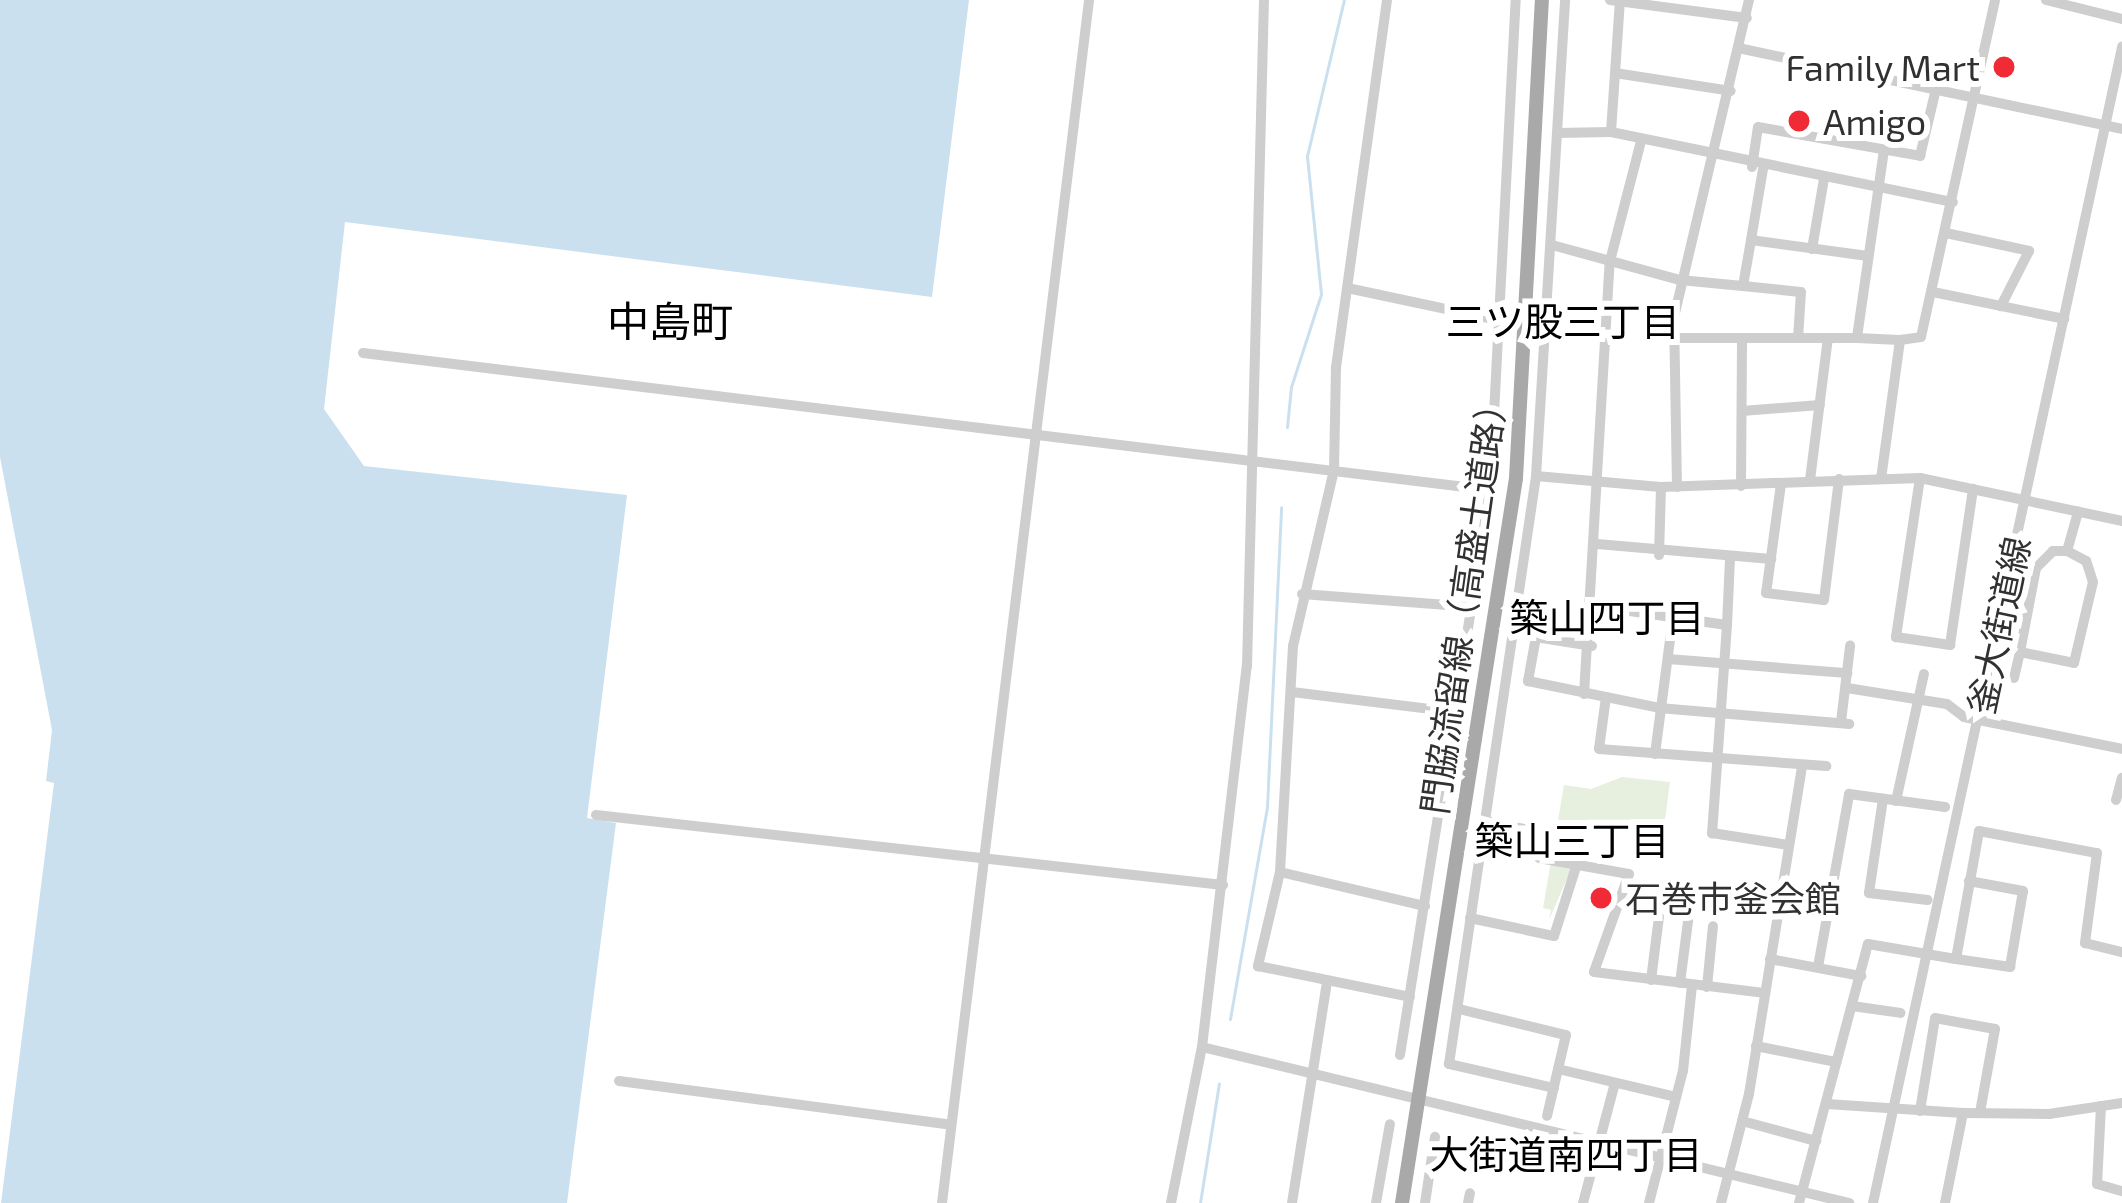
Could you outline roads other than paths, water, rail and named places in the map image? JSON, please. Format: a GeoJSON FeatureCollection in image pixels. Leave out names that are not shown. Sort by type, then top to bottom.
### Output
{"type":"FeatureCollection","features":[{"type":"Feature","properties":{"kind":"main road","name":"門脇流留線（高盛土道路）"},"geometry":{"type":"LineString","coordinates":[[1402,1203],[1516,478],[1542,0]]}},
{"type":"Feature","properties":{"kind":"street"},"geometry":{"type":"LineString","coordinates":[[942,1203],[1089,0]]}},
{"type":"Feature","properties":{"kind":"street"},"geometry":{"type":"LineString","coordinates":[[1171,1203],[1202,1047],[1223,885],[1258,464],[1264,0]]}},
{"type":"Feature","properties":{"kind":"street"},"geometry":{"type":"LineString","coordinates":[[1387,0],[1352,289],[1336,368],[1334,470],[1302,594],[1280,872],[1258,966],[1410,998]]}},
{"type":"Feature","properties":{"kind":"street"},"geometry":{"type":"LineString","coordinates":[[1400,1055],[1490,490],[1516,0]]}},
{"type":"Feature","properties":{"kind":"street"},"geometry":{"type":"LineString","coordinates":[[1554,1088],[1449,1064],[1535,476],[1565,0]]}},
{"type":"Feature","properties":{"kind":"street"},"geometry":{"type":"LineString","coordinates":[[1610,0],[1747,18]]}},
{"type":"Feature","properties":{"kind":"street"},"geometry":{"type":"LineString","coordinates":[[1677,487],[1674,338],[1680,280],[1707,156],[1743,49],[1749,0]]}},
{"type":"Feature","properties":{"kind":"street"},"geometry":{"type":"LineString","coordinates":[[1674,338],[1742,343],[1921,337],[1995,0]]}},
{"type":"Feature","properties":{"kind":"street"},"geometry":{"type":"LineString","coordinates":[[2046,0],[2122,19]]}},
{"type":"Feature","properties":{"kind":"street"},"geometry":{"type":"LineString","coordinates":[[1611,132],[1620,1]]}},
{"type":"Feature","properties":{"kind":"street","name":"釜大街道線"},"geometry":{"type":"LineString","coordinates":[[1874,1203],[2122,47]]}},
{"type":"Feature","properties":{"kind":"street"},"geometry":{"type":"LineString","coordinates":[[1743,49],[1972,102],[2122,130]]}},
{"type":"Feature","properties":{"kind":"street"},"geometry":{"type":"LineString","coordinates":[[1615,73],[1731,92]]}},
{"type":"Feature","properties":{"kind":"street"},"geometry":{"type":"LineString","coordinates":[[1742,286],[1751,240],[1758,127],[1920,156],[1935,93]]}},
{"type":"Feature","properties":{"kind":"street"},"geometry":{"type":"LineString","coordinates":[[1557,133],[1611,132],[1758,168],[1953,202]]}},
{"type":"Feature","properties":{"kind":"street"},"geometry":{"type":"LineString","coordinates":[[1584,694],[1595,606],[1610,261],[1641,141]]}},
{"type":"Feature","properties":{"kind":"street"},"geometry":{"type":"LineString","coordinates":[[1857,338],[1884,149]]}},
{"type":"Feature","properties":{"kind":"street"},"geometry":{"type":"LineString","coordinates":[[1812,249],[1824,179]]}},
{"type":"Feature","properties":{"kind":"street"},"geometry":{"type":"LineString","coordinates":[[1946,233],[2029,250],[2001,306]]}},
{"type":"Feature","properties":{"kind":"street"},"geometry":{"type":"LineString","coordinates":[[1751,240],[1868,256]]}},
{"type":"Feature","properties":{"kind":"street"},"geometry":{"type":"LineString","coordinates":[[1552,244],[1680,280],[1801,292],[1798,338]]}},
{"type":"Feature","properties":{"kind":"street"},"geometry":{"type":"LineString","coordinates":[[1352,289],[1502,322]]}},
{"type":"Feature","properties":{"kind":"street"},"geometry":{"type":"LineString","coordinates":[[1933,292],[2064,319]]}},
{"type":"Feature","properties":{"kind":"street"},"geometry":{"type":"LineString","coordinates":[[1810,480],[1828,338]]}},
{"type":"Feature","properties":{"kind":"street"},"geometry":{"type":"LineString","coordinates":[[1881,478],[1900,340]]}},
{"type":"Feature","properties":{"kind":"street"},"geometry":{"type":"LineString","coordinates":[[1741,486],[1742,343]]}},
{"type":"Feature","properties":{"kind":"street"},"geometry":{"type":"LineString","coordinates":[[363,353],[1490,490]]}},
{"type":"Feature","properties":{"kind":"street"},"geometry":{"type":"LineString","coordinates":[[1742,411],[1820,405]]}},
{"type":"Feature","properties":{"kind":"street"},"geometry":{"type":"LineString","coordinates":[[1535,476],[1661,487],[1920,478],[2122,521]]}},
{"type":"Feature","properties":{"kind":"street"},"geometry":{"type":"LineString","coordinates":[[1920,478],[1895,637],[1950,645],[1973,489]]}},
{"type":"Feature","properties":{"kind":"street"},"geometry":{"type":"LineString","coordinates":[[1781,484],[1766,593],[1824,600],[1838,479]]}},
{"type":"Feature","properties":{"kind":"street"},"geometry":{"type":"LineString","coordinates":[[1659,555],[1661,487]]}},
{"type":"Feature","properties":{"kind":"street"},"geometry":{"type":"LineString","coordinates":[[2067,551],[2078,512]]}},
{"type":"Feature","properties":{"kind":"street"},"geometry":{"type":"LineString","coordinates":[[1597,544],[1659,555],[1772,560]]}},
{"type":"Feature","properties":{"kind":"street"},"geometry":{"type":"LineString","coordinates":[[2014,678],[2036,568],[2053,551],[2067,551],[2086,561],[2093,582],[2074,663],[2020,652]]}},
{"type":"Feature","properties":{"kind":"street"},"geometry":{"type":"LineString","coordinates":[[1730,560],[1712,833],[1789,845]]}},
{"type":"Feature","properties":{"kind":"street"},"geometry":{"type":"LineString","coordinates":[[1302,594],[1474,607]]}},
{"type":"Feature","properties":{"kind":"street"},"geometry":{"type":"LineString","coordinates":[[1595,606],[1727,625]]}},
{"type":"Feature","properties":{"kind":"street"},"geometry":{"type":"LineString","coordinates":[[1654,754],[1673,618]]}},
{"type":"Feature","properties":{"kind":"street"},"geometry":{"type":"LineString","coordinates":[[1592,646],[1536,638],[1528,681],[1660,708],[1845,723],[1850,646]]}},
{"type":"Feature","properties":{"kind":"street"},"geometry":{"type":"LineString","coordinates":[[1668,659],[1847,673]]}},
{"type":"Feature","properties":{"kind":"street"},"geometry":{"type":"LineString","coordinates":[[1924,674],[1869,893],[1928,900]]}},
{"type":"Feature","properties":{"kind":"street"},"geometry":{"type":"LineString","coordinates":[[1846,688],[1919,699],[1978,719],[2122,749]]}},
{"type":"Feature","properties":{"kind":"street"},"geometry":{"type":"LineString","coordinates":[[1292,692],[1456,712]]}},
{"type":"Feature","properties":{"kind":"street"},"geometry":{"type":"LineString","coordinates":[[1606,698],[1599,749],[1826,766]]}},
{"type":"Feature","properties":{"kind":"street"},"geometry":{"type":"LineString","coordinates":[[1721,1203],[1756,1046],[1802,765]]}},
{"type":"Feature","properties":{"kind":"street"},"geometry":{"type":"LineString","coordinates":[[2116,800],[2122,778]]}},
{"type":"Feature","properties":{"kind":"street"},"geometry":{"type":"LineString","coordinates":[[1818,967],[1849,794],[1945,807]]}},
{"type":"Feature","properties":{"kind":"street"},"geometry":{"type":"LineString","coordinates":[[596,814],[1223,885]]}},
{"type":"Feature","properties":{"kind":"street"},"geometry":{"type":"LineString","coordinates":[[1485,821],[1544,833],[1539,858],[1630,874],[1594,972],[1764,993]]}},
{"type":"Feature","properties":{"kind":"street"},"geometry":{"type":"LineString","coordinates":[[1956,959],[1978,832],[2097,853],[2085,943],[2122,952]]}},
{"type":"Feature","properties":{"kind":"street"},"geometry":{"type":"LineString","coordinates":[[1470,918],[1554,936],[1577,864]]}},
{"type":"Feature","properties":{"kind":"street"},"geometry":{"type":"LineString","coordinates":[[1280,872],[1425,906]]}},
{"type":"Feature","properties":{"kind":"street"},"geometry":{"type":"LineString","coordinates":[[1801,1197],[1868,944],[2010,967],[2023,891],[1969,881]]}},
{"type":"Feature","properties":{"kind":"street"},"geometry":{"type":"LineString","coordinates":[[1651,980],[1659,917]]}},
{"type":"Feature","properties":{"kind":"street"},"geometry":{"type":"LineString","coordinates":[[1649,1203],[1676,1097],[1688,921]]}},
{"type":"Feature","properties":{"kind":"street"},"geometry":{"type":"LineString","coordinates":[[1707,987],[1713,926]]}},
{"type":"Feature","properties":{"kind":"street"},"geometry":{"type":"LineString","coordinates":[[1770,959],[1861,976]]}},
{"type":"Feature","properties":{"kind":"street"},"geometry":{"type":"LineString","coordinates":[[1292,1203],[1327,981]]}},
{"type":"Feature","properties":{"kind":"street"},"geometry":{"type":"LineString","coordinates":[[1852,1006],[1901,1013]]}},
{"type":"Feature","properties":{"kind":"street"},"geometry":{"type":"LineString","coordinates":[[1459,1010],[1566,1035],[1547,1116]]}},
{"type":"Feature","properties":{"kind":"street"},"geometry":{"type":"LineString","coordinates":[[1920,1111],[1935,1018],[1995,1029],[1980,1112]]}},
{"type":"Feature","properties":{"kind":"street"},"geometry":{"type":"LineString","coordinates":[[1756,1046],[1836,1062]]}},
{"type":"Feature","properties":{"kind":"street"},"geometry":{"type":"LineString","coordinates":[[1202,1047],[1728,1174],[1801,1197],[1850,1203]]}},
{"type":"Feature","properties":{"kind":"street"},"geometry":{"type":"LineString","coordinates":[[1558,1069],[1676,1097]]}},
{"type":"Feature","properties":{"kind":"street"},"geometry":{"type":"LineString","coordinates":[[619,1081],[951,1125]]}},
{"type":"Feature","properties":{"kind":"street"},"geometry":{"type":"LineString","coordinates":[[1583,1203],[1615,1083]]}},
{"type":"Feature","properties":{"kind":"street"},"geometry":{"type":"LineString","coordinates":[[1827,1104],[1964,1113],[2122,1103]]}},
{"type":"Feature","properties":{"kind":"street"},"geometry":{"type":"LineString","coordinates":[[2101,1106],[2097,1184],[2122,1190]]}},
{"type":"Feature","properties":{"kind":"street"},"geometry":{"type":"LineString","coordinates":[[1945,1203],[1964,1113]]}},
{"type":"Feature","properties":{"kind":"street"},"geometry":{"type":"LineString","coordinates":[[1742,1121],[1816,1141]]}},
{"type":"Feature","properties":{"kind":"street"},"geometry":{"type":"LineString","coordinates":[[1376,1203],[1390,1124]]}},
{"type":"Feature","properties":{"kind":"street"},"geometry":{"type":"LineString","coordinates":[[1425,1203],[1435,1137]]}},
{"type":"Feature","properties":{"kind":"water"},"geometry":{"type":"Polygon","coordinates":[[[0,0],[969,0],[932,297],[345,222],[324,409],[364,466],[627,495],[587,818],[616,823],[567,1203],[1,1203],[54,783],[46,781],[52,730],[0,457],[0,0]]]}},
{"type":"Feature","properties":{"kind":"waterway"},"geometry":{"type":"LineString","coordinates":[[1287,427],[1291,387],[1321,294],[1307,156],[1344,0]]}},
{"type":"Feature","properties":{"kind":"waterway"},"geometry":{"type":"LineString","coordinates":[[1230,1019],[1267,807],[1281,507]]}},
{"type":"Feature","properties":{"kind":"waterway"},"geometry":{"type":"LineString","coordinates":[[1200,1203],[1219,1083]]}},
{"type":"Feature","properties":{"kind":"place","name":"Family Mart"},"geometry":{"type":"Point","coordinates":[2004,67]}},
{"type":"Feature","properties":{"kind":"place","name":"Amigo"},"geometry":{"type":"Point","coordinates":[1799,121]}},
{"type":"Feature","properties":{"kind":"place","name":"石巻市釜会館"},"geometry":{"type":"Point","coordinates":[1601,898]}},
{"type":"Feature","properties":{"kind":"district","name":"中島町"},"geometry":{"type":"Point","coordinates":[670,320]}},
{"type":"Feature","properties":{"kind":"district","name":"三ツ股三丁目"},"geometry":{"type":"Point","coordinates":[1563,321]}},
{"type":"Feature","properties":{"kind":"district","name":"築山四丁目"},"geometry":{"type":"Point","coordinates":[1607,617]}},
{"type":"Feature","properties":{"kind":"district","name":"築山三丁目"},"geometry":{"type":"Point","coordinates":[1572,840]}},
{"type":"Feature","properties":{"kind":"district","name":"大街道南四丁目"},"geometry":{"type":"Point","coordinates":[1566,1154]}}]}
